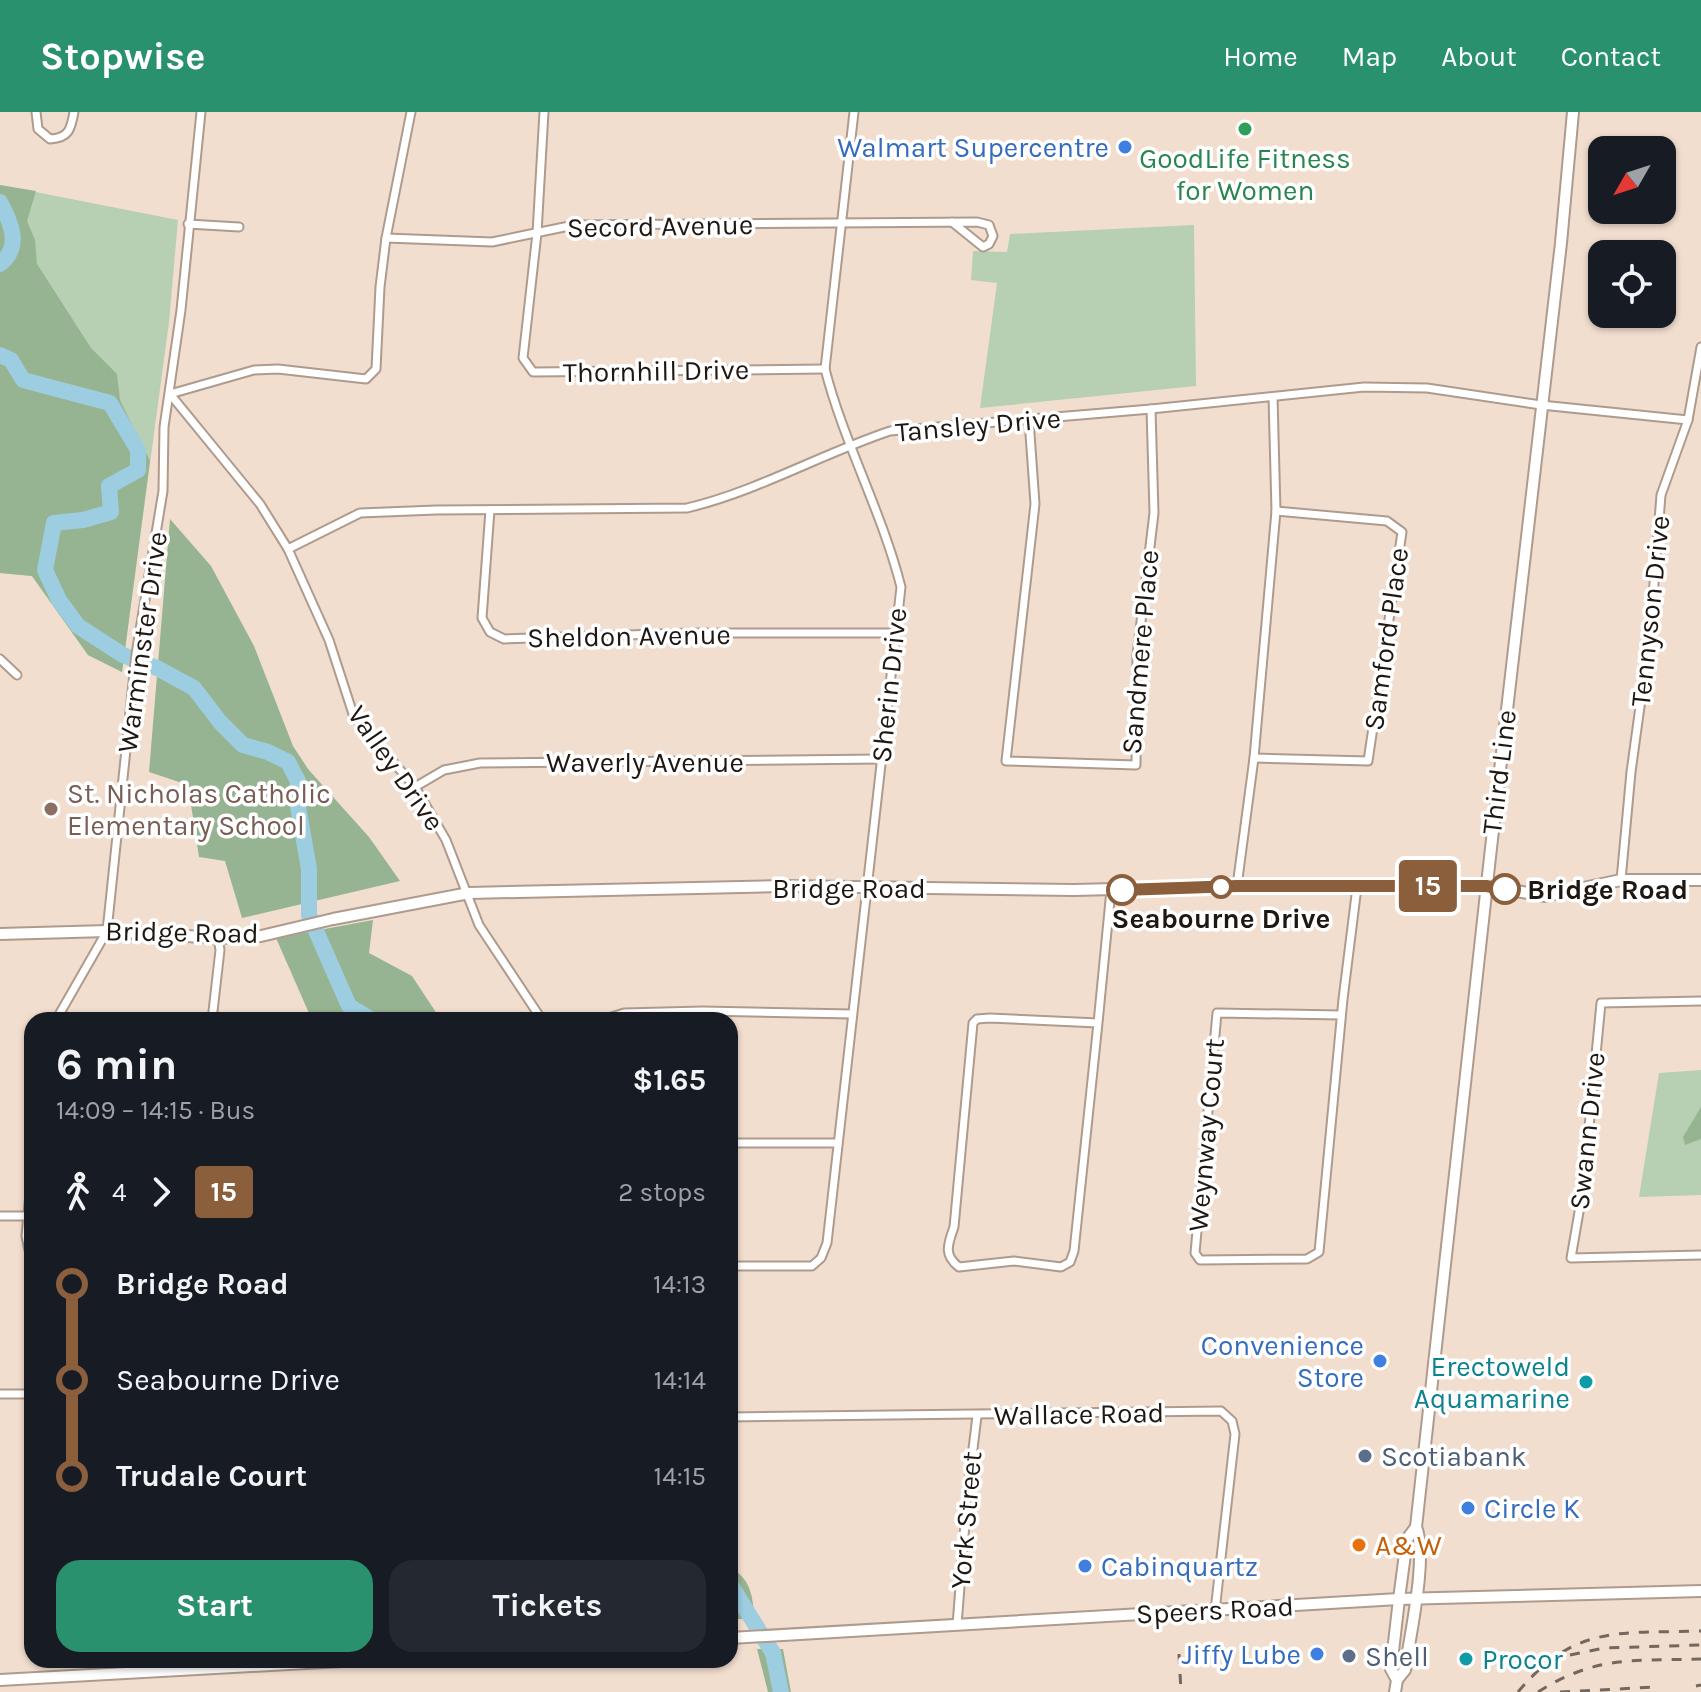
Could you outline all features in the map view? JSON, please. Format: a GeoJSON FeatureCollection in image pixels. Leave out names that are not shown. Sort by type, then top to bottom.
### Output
{"type":"FeatureCollection","features":[{"type":"Feature","properties":{"kind":"main road","name":"Third Line"},"geometry":{"type":"LineString","coordinates":[[1395,1692],[1397,1680],[1405,1670],[1415,1599],[1421,1540],[1416,1527],[1561,243],[1573,112]]}},
{"type":"Feature","properties":{"kind":"main road","name":"Bridge Road"},"geometry":{"type":"LineString","coordinates":[[0,934],[107,931],[218,938],[261,936],[469,893],[866,887],[1111,890],[1237,886],[1486,886],[1546,896],[1621,880],[1701,880]]}},
{"type":"Feature","properties":{"kind":"main road","name":"Third Line"},"geometry":{"type":"LineString","coordinates":[[1397,1680],[1391,1669],[1399,1599],[1407,1539],[1416,1527]]}},
{"type":"Feature","properties":{"kind":"main road","name":"Speers Road"},"geometry":{"type":"LineString","coordinates":[[738,1638],[1399,1599],[1701,1591]]}},
{"type":"Feature","properties":{"kind":"main road"},"geometry":{"type":"LineString","coordinates":[[0,1680],[216,1668]]}},
{"type":"Feature","properties":{"kind":"street"},"geometry":{"type":"LineString","coordinates":[[36,112],[38,129],[50,139],[66,135],[71,129],[74,112]]}},
{"type":"Feature","properties":{"kind":"street","name":"Warminster Drive"},"geometry":{"type":"LineString","coordinates":[[61,1012],[107,931],[136,654],[163,491],[164,427],[201,112]]}},
{"type":"Feature","properties":{"kind":"street"},"geometry":{"type":"LineString","coordinates":[[288,549],[260,504],[170,394],[254,370],[278,369],[366,379],[372,375],[376,369],[386,238],[411,112]]}},
{"type":"Feature","properties":{"kind":"street"},"geometry":{"type":"LineString","coordinates":[[537,233],[544,112]]}},
{"type":"Feature","properties":{"kind":"street","name":"Sherin Drive"},"geometry":{"type":"LineString","coordinates":[[738,1266],[812,1266],[821,1258],[827,1243],[901,587],[892,552],[834,403],[825,369],[854,112]]}},
{"type":"Feature","properties":{"kind":"street","name":"Secord Avenue"},"geometry":{"type":"LineString","coordinates":[[386,238],[492,242],[574,225],[840,222],[952,222],[977,222],[989,225],[993,236],[989,244],[983,247],[952,222]]}},
{"type":"Feature","properties":{"kind":"street"},"geometry":{"type":"LineString","coordinates":[[188,224],[239,227]]}},
{"type":"Feature","properties":{"kind":"street","name":"Thornhill Drive"},"geometry":{"type":"LineString","coordinates":[[537,233],[523,358],[533,372],[825,369]]}},
{"type":"Feature","properties":{"kind":"street","name":"Tennyson Drive"},"geometry":{"type":"LineString","coordinates":[[1621,880],[1631,772],[1650,634],[1661,495],[1688,420],[1701,347]]}},
{"type":"Feature","properties":{"kind":"street","name":"Tansley Drive"},"geometry":{"type":"LineString","coordinates":[[288,549],[360,513],[687,508],[774,480],[851,444],[890,431],[1364,387],[1427,388],[1541,405],[1688,420]]}},
{"type":"Feature","properties":{"kind":"street"},"geometry":{"type":"LineString","coordinates":[[1237,886],[1254,758],[1276,511],[1273,397]]}},
{"type":"Feature","properties":{"kind":"street","name":"Sandmere Place"},"geometry":{"type":"LineString","coordinates":[[1029,420],[1035,504],[1006,761],[1136,765],[1137,655],[1154,513],[1151,409]]}},
{"type":"Feature","properties":{"kind":"street","name":"Sheldon Avenue"},"geometry":{"type":"LineString","coordinates":[[490,510],[482,618],[490,632],[504,639],[690,633],[894,633]]}},
{"type":"Feature","properties":{"kind":"street","name":"Samford Place"},"geometry":{"type":"LineString","coordinates":[[1254,758],[1368,761],[1402,532],[1387,521],[1276,511]]}},
{"type":"Feature","properties":{"kind":"street","name":"Valley Drive"},"geometry":{"type":"LineString","coordinates":[[288,549],[329,640],[354,717],[415,787],[446,840],[479,925],[537,1012]]}},
{"type":"Feature","properties":{"kind":"street"},"geometry":{"type":"LineString","coordinates":[[0,659],[17,675]]}},
{"type":"Feature","properties":{"kind":"street","name":"Waverly Avenue"},"geometry":{"type":"LineString","coordinates":[[415,787],[444,770],[480,763],[881,759]]}},
{"type":"Feature","properties":{"kind":"street","name":"Weynway Court"},"geometry":{"type":"LineString","coordinates":[[1341,1015],[1217,1013],[1195,1253],[1200,1260],[1307,1259],[1319,1252],[1341,1015],[1357,887]]}},
{"type":"Feature","properties":{"kind":"street"},"geometry":{"type":"LineString","coordinates":[[1098,1023],[990,1018],[977,1019],[973,1023],[954,1227],[947,1251],[949,1258],[959,1267],[1014,1261],[1061,1267],[1067,1266],[1073,1257],[1098,1023],[1111,890]]}},
{"type":"Feature","properties":{"kind":"street"},"geometry":{"type":"LineString","coordinates":[[213,1012],[220,950],[218,938]]}},
{"type":"Feature","properties":{"kind":"street","name":"Swann Drive"},"geometry":{"type":"LineString","coordinates":[[1701,1001],[1601,1003],[1583,1189],[1571,1258],[1701,1255]]}},
{"type":"Feature","properties":{"kind":"street"},"geometry":{"type":"LineString","coordinates":[[664,1012],[852,1014]]}},
{"type":"Feature","properties":{"kind":"street"},"geometry":{"type":"LineString","coordinates":[[738,1143],[838,1143]]}},
{"type":"Feature","properties":{"kind":"street"},"geometry":{"type":"LineString","coordinates":[[0,1216],[24,1216]]}},
{"type":"Feature","properties":{"kind":"street"},"geometry":{"type":"LineString","coordinates":[[0,1394],[24,1394]]}},
{"type":"Feature","properties":{"kind":"street","name":"Wallace Road"},"geometry":{"type":"LineString","coordinates":[[738,1417],[1221,1411],[1232,1421],[1235,1434],[1215,1611]]}},
{"type":"Feature","properties":{"kind":"street","name":"York Street"},"geometry":{"type":"LineString","coordinates":[[957,1625],[977,1416]]}},
{"type":"Feature","properties":{"kind":"green space"},"geometry":{"type":"Polygon","coordinates":[[[0,185],[178,220],[169,322],[122,672],[88,655],[32,576],[0,573],[0,185]]]}},
{"type":"Feature","properties":{"kind":"green space"},"geometry":{"type":"Polygon","coordinates":[[[0,185],[36,191],[27,221],[35,240],[37,264],[91,348],[117,374],[120,400],[150,461],[122,672],[88,655],[32,576],[0,573],[0,185]]]}},
{"type":"Feature","properties":{"kind":"green space"},"geometry":{"type":"Polygon","coordinates":[[[1194,225],[1196,386],[980,408],[997,283],[971,280],[973,251],[1007,252],[1010,234],[1194,225]]]}},
{"type":"Feature","properties":{"kind":"green space"},"geometry":{"type":"Polygon","coordinates":[[[170,519],[211,566],[254,646],[293,746],[308,769],[369,837],[400,881],[242,918],[225,861],[199,857],[188,785],[149,772],[170,519]]]}},
{"type":"Feature","properties":{"kind":"green space"},"geometry":{"type":"Polygon","coordinates":[[[373,920],[369,953],[412,976],[436,1012],[308,1012],[276,938],[373,920]]]}},
{"type":"Feature","properties":{"kind":"green space"},"geometry":{"type":"Polygon","coordinates":[[[1701,1070],[1701,1195],[1639,1197],[1659,1073],[1701,1070]]]}},
{"type":"Feature","properties":{"kind":"green space"},"geometry":{"type":"Polygon","coordinates":[[[1701,1107],[1701,1139],[1685,1145],[1683,1137],[1701,1107]]]}},
{"type":"Feature","properties":{"kind":"green space"},"geometry":{"type":"Polygon","coordinates":[[[738,1573],[747,1583],[752,1596],[755,1619],[738,1619],[738,1573]]]}},
{"type":"Feature","properties":{"kind":"green space"},"geometry":{"type":"Polygon","coordinates":[[[757,1649],[783,1649],[791,1692],[768,1692],[757,1649]]]}},
{"type":"Feature","properties":{"kind":"waterway"},"geometry":{"type":"LineString","coordinates":[[0,202],[11,226],[13,242],[7,257],[0,264]]}},
{"type":"Feature","properties":{"kind":"waterway"},"geometry":{"type":"LineString","coordinates":[[0,355],[11,360],[23,380],[110,403],[138,450],[138,470],[109,486],[111,512],[83,520],[54,523],[45,570],[59,600],[78,626],[123,655],[157,668],[194,688],[220,722],[243,745],[288,762],[298,781],[297,801],[309,869],[309,915],[349,1006],[359,1012]]}},
{"type":"Feature","properties":{"kind":"waterway"},"geometry":{"type":"LineString","coordinates":[[738,1597],[773,1653],[781,1692]]}},
{"type":"Feature","properties":{"kind":"railway"},"geometry":{"type":"LineString","coordinates":[[1518,1692],[1539,1670],[1580,1643],[1623,1633],[1701,1631]]}},
{"type":"Feature","properties":{"kind":"railway"},"geometry":{"type":"LineString","coordinates":[[1570,1655],[1604,1648],[1701,1645]]}},
{"type":"Feature","properties":{"kind":"railway"},"geometry":{"type":"LineString","coordinates":[[1179,1654],[1181,1692]]}},
{"type":"Feature","properties":{"kind":"railway"},"geometry":{"type":"LineString","coordinates":[[1538,1692],[1579,1672],[1616,1662],[1701,1659]]}},
{"type":"Feature","properties":{"kind":"railway"},"geometry":{"type":"LineString","coordinates":[[1696,1686],[1701,1685]]}},
{"type":"Feature","properties":{"kind":"railway"},"geometry":{"type":"LineString","coordinates":[[1560,1692],[1656,1687]]}},
{"type":"Feature","properties":{"kind":"bus line","name":"15"},"geometry":{"type":"LineString","coordinates":[[1122,890],[1237,886],[1486,886],[1505,889]]}},
{"type":"Feature","properties":{"kind":"place","name":"GoodLife Fitness for Women"},"geometry":{"type":"Point","coordinates":[1245,129]}},
{"type":"Feature","properties":{"kind":"place","name":"Walmart Supercentre"},"geometry":{"type":"Point","coordinates":[1125,147]}},
{"type":"Feature","properties":{"kind":"place","name":"St. Nicholas Catholic Elementary School"},"geometry":{"type":"Point","coordinates":[51,809]}},
{"type":"Feature","properties":{"kind":"place","name":"Seabourne Drive"},"geometry":{"type":"Point","coordinates":[1221,887]}},
{"type":"Feature","properties":{"kind":"place","name":"Bridge Road"},"geometry":{"type":"Point","coordinates":[1505,889]}},
{"type":"Feature","properties":{"kind":"place","name":"Convenience Store"},"geometry":{"type":"Point","coordinates":[1380,1361]}},
{"type":"Feature","properties":{"kind":"place","name":"Erectoweld Aquamarine"},"geometry":{"type":"Point","coordinates":[1586,1382]}},
{"type":"Feature","properties":{"kind":"place","name":"Scotiabank"},"geometry":{"type":"Point","coordinates":[1365,1456]}},
{"type":"Feature","properties":{"kind":"place","name":"Circle K"},"geometry":{"type":"Point","coordinates":[1468,1508]}},
{"type":"Feature","properties":{"kind":"place","name":"A&W"},"geometry":{"type":"Point","coordinates":[1359,1545]}},
{"type":"Feature","properties":{"kind":"place","name":"Cabinquartz"},"geometry":{"type":"Point","coordinates":[1085,1566]}},
{"type":"Feature","properties":{"kind":"place","name":"Jiffy Lube"},"geometry":{"type":"Point","coordinates":[1317,1654]}},
{"type":"Feature","properties":{"kind":"place","name":"Shell"},"geometry":{"type":"Point","coordinates":[1349,1656]}},
{"type":"Feature","properties":{"kind":"place","name":"Procor"},"geometry":{"type":"Point","coordinates":[1466,1659]}}]}
